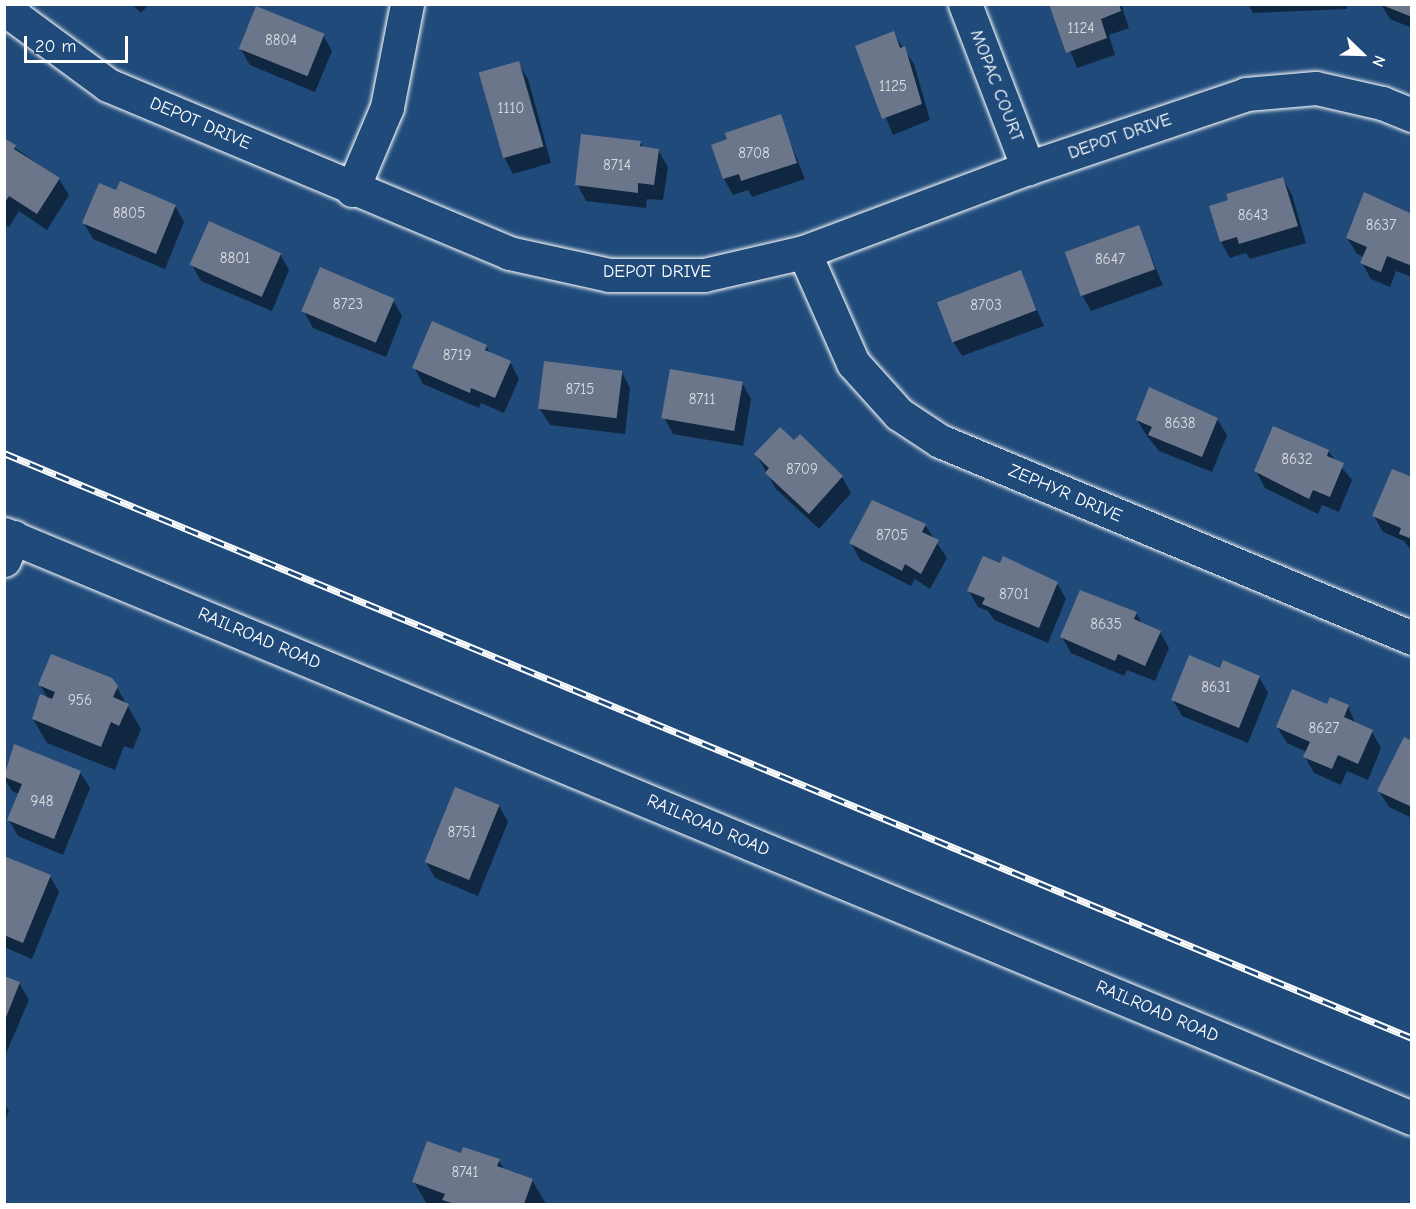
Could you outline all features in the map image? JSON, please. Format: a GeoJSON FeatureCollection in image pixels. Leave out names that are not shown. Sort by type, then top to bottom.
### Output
{"type":"FeatureCollection","features":[{"type":"Feature","properties":{"kind":"street","name":"DEPOT DRIVE"},"geometry":{"type":"LineString","coordinates":[[5,4],[17,18],[108,85],[352,190],[509,253],[609,275],[704,275],[804,252],[1028,168],[1245,94],[1316,88],[1382,103],[1412,116]]}},
{"type":"Feature","properties":{"kind":"street"},"geometry":{"type":"LineString","coordinates":[[352,190],[387,107],[407,4]]}},
{"type":"Feature","properties":{"kind":"street","name":"MOPAC COURT"},"geometry":{"type":"LineString","coordinates":[[964,4],[1028,168]]}},
{"type":"Feature","properties":{"kind":"street","name":"ZEPHYR DRIVE"},"geometry":{"type":"LineString","coordinates":[[804,252],[853,363],[899,414],[940,441],[1412,638]]}},
{"type":"Feature","properties":{"kind":"street","name":"RAILROAD ROAD"},"geometry":{"type":"LineString","coordinates":[[8,544],[1412,1118]]}},
{"type":"Feature","properties":{"kind":"building"},"geometry":{"type":"Polygon","coordinates":[[[1049,4],[1119,4],[1121,11],[1101,19],[1107,38],[1066,53],[1049,4]]]}},
{"type":"Feature","properties":{"kind":"building"},"geometry":{"type":"Polygon","coordinates":[[[1412,4],[1412,17],[1382,5],[1412,4]]]}},
{"type":"Feature","properties":{"kind":"building"},"geometry":{"type":"Polygon","coordinates":[[[256,6],[325,34],[307,76],[239,49],[256,6]]]}},
{"type":"Feature","properties":{"kind":"building"},"geometry":{"type":"Polygon","coordinates":[[[894,31],[900,48],[905,46],[922,104],[882,119],[855,46],[894,31]]]}},
{"type":"Feature","properties":{"kind":"building"},"geometry":{"type":"Polygon","coordinates":[[[519,61],[544,147],[503,158],[479,73],[519,61]]]}},
{"type":"Feature","properties":{"kind":"building"},"geometry":{"type":"Polygon","coordinates":[[[781,114],[797,163],[741,181],[739,174],[723,179],[711,145],[727,139],[725,133],[781,114]]]}},
{"type":"Feature","properties":{"kind":"building"},"geometry":{"type":"Polygon","coordinates":[[[581,134],[641,141],[640,146],[659,149],[654,185],[638,183],[638,193],[575,185],[581,134]]]}},
{"type":"Feature","properties":{"kind":"building"},"geometry":{"type":"Polygon","coordinates":[[[4,138],[16,145],[14,149],[60,178],[37,214],[9,196],[4,204],[4,138]]]}},
{"type":"Feature","properties":{"kind":"building"},"geometry":{"type":"Polygon","coordinates":[[[1283,177],[1298,226],[1239,244],[1237,237],[1220,242],[1209,206],[1228,200],[1226,194],[1283,177]]]}},
{"type":"Feature","properties":{"kind":"building"},"geometry":{"type":"Polygon","coordinates":[[[120,181],[176,205],[156,254],[82,223],[99,183],[116,190],[120,181]]]}},
{"type":"Feature","properties":{"kind":"building"},"geometry":{"type":"Polygon","coordinates":[[[1364,192],[1412,214],[1412,266],[1387,256],[1381,272],[1360,263],[1367,247],[1346,238],[1364,192]]]}},
{"type":"Feature","properties":{"kind":"building"},"geometry":{"type":"Polygon","coordinates":[[[209,221],[281,253],[262,297],[189,265],[209,221]]]}},
{"type":"Feature","properties":{"kind":"building"},"geometry":{"type":"Polygon","coordinates":[[[1139,225],[1155,269],[1081,296],[1065,252],[1139,225]]]}},
{"type":"Feature","properties":{"kind":"building"},"geometry":{"type":"Polygon","coordinates":[[[320,267],[395,299],[376,343],[301,311],[320,267]]]}},
{"type":"Feature","properties":{"kind":"building"},"geometry":{"type":"Polygon","coordinates":[[[1021,270],[1036,310],[952,342],[937,302],[1021,270]]]}},
{"type":"Feature","properties":{"kind":"building"},"geometry":{"type":"Polygon","coordinates":[[[432,321],[487,345],[485,350],[511,361],[495,398],[471,388],[470,393],[412,368],[432,321]]]}},
{"type":"Feature","properties":{"kind":"building"},"geometry":{"type":"Polygon","coordinates":[[[544,361],[622,371],[617,418],[538,409],[544,361]]]}},
{"type":"Feature","properties":{"kind":"building"},"geometry":{"type":"Polygon","coordinates":[[[670,369],[743,382],[734,431],[661,418],[670,369]]]}},
{"type":"Feature","properties":{"kind":"building"},"geometry":{"type":"Polygon","coordinates":[[[1149,387],[1218,418],[1202,457],[1148,435],[1152,427],[1136,420],[1149,387]]]}},
{"type":"Feature","properties":{"kind":"building"},"geometry":{"type":"Polygon","coordinates":[[[1273,426],[1329,450],[1327,456],[1344,463],[1330,497],[1313,490],[1309,499],[1254,471],[1273,426]]]}},
{"type":"Feature","properties":{"kind":"building"},"geometry":{"type":"Polygon","coordinates":[[[780,427],[794,440],[800,434],[843,476],[809,514],[765,473],[769,468],[754,454],[780,427]]]}},
{"type":"Feature","properties":{"kind":"building"},"geometry":{"type":"Polygon","coordinates":[[[1392,469],[1412,477],[1412,539],[1399,534],[1401,528],[1372,516],[1392,469]]]}},
{"type":"Feature","properties":{"kind":"building"},"geometry":{"type":"Polygon","coordinates":[[[872,500],[926,524],[922,532],[939,540],[921,574],[905,564],[902,571],[849,543],[872,500]]]}},
{"type":"Feature","properties":{"kind":"building"},"geometry":{"type":"Polygon","coordinates":[[[983,556],[1000,563],[1003,556],[1058,582],[1039,628],[982,604],[985,598],[967,591],[983,556]]]}},
{"type":"Feature","properties":{"kind":"building"},"geometry":{"type":"Polygon","coordinates":[[[1080,590],[1137,612],[1134,619],[1161,631],[1145,666],[1118,654],[1115,661],[1060,637],[1080,590]]]}},
{"type":"Feature","properties":{"kind":"building"},"geometry":{"type":"Polygon","coordinates":[[[51,654],[112,678],[118,686],[113,697],[129,704],[119,726],[111,722],[101,747],[32,719],[40,694],[52,699],[55,692],[38,685],[51,654]]]}},
{"type":"Feature","properties":{"kind":"building"},"geometry":{"type":"Polygon","coordinates":[[[1189,655],[1220,668],[1223,660],[1260,676],[1239,728],[1171,700],[1189,655]]]}},
{"type":"Feature","properties":{"kind":"building"},"geometry":{"type":"Polygon","coordinates":[[[1292,689],[1327,704],[1330,697],[1349,705],[1344,717],[1373,730],[1358,764],[1338,755],[1332,769],[1303,757],[1310,742],[1276,727],[1292,689]]]}},
{"type":"Feature","properties":{"kind":"building"},"geometry":{"type":"Polygon","coordinates":[[[1404,737],[1412,741],[1412,807],[1377,791],[1404,737]]]}},
{"type":"Feature","properties":{"kind":"building"},"geometry":{"type":"Polygon","coordinates":[[[14,744],[81,771],[54,839],[7,820],[22,784],[4,777],[14,744]]]}},
{"type":"Feature","properties":{"kind":"building"},"geometry":{"type":"Polygon","coordinates":[[[455,787],[500,805],[469,880],[425,862],[455,787]]]}},
{"type":"Feature","properties":{"kind":"building"},"geometry":{"type":"Polygon","coordinates":[[[4,856],[51,875],[23,943],[4,935],[4,856]]]}},
{"type":"Feature","properties":{"kind":"building"},"geometry":{"type":"Polygon","coordinates":[[[4,976],[20,982],[5,1020],[4,1020],[4,976]]]}},
{"type":"Feature","properties":{"kind":"building"},"geometry":{"type":"Polygon","coordinates":[[[427,1141],[461,1153],[463,1147],[500,1159],[497,1166],[533,1179],[524,1204],[455,1204],[442,1200],[445,1194],[412,1182],[427,1141]]]}},
{"type":"Feature","properties":{"kind":"railway"},"geometry":{"type":"LineString","coordinates":[[4,453],[1412,1038]]}}]}
